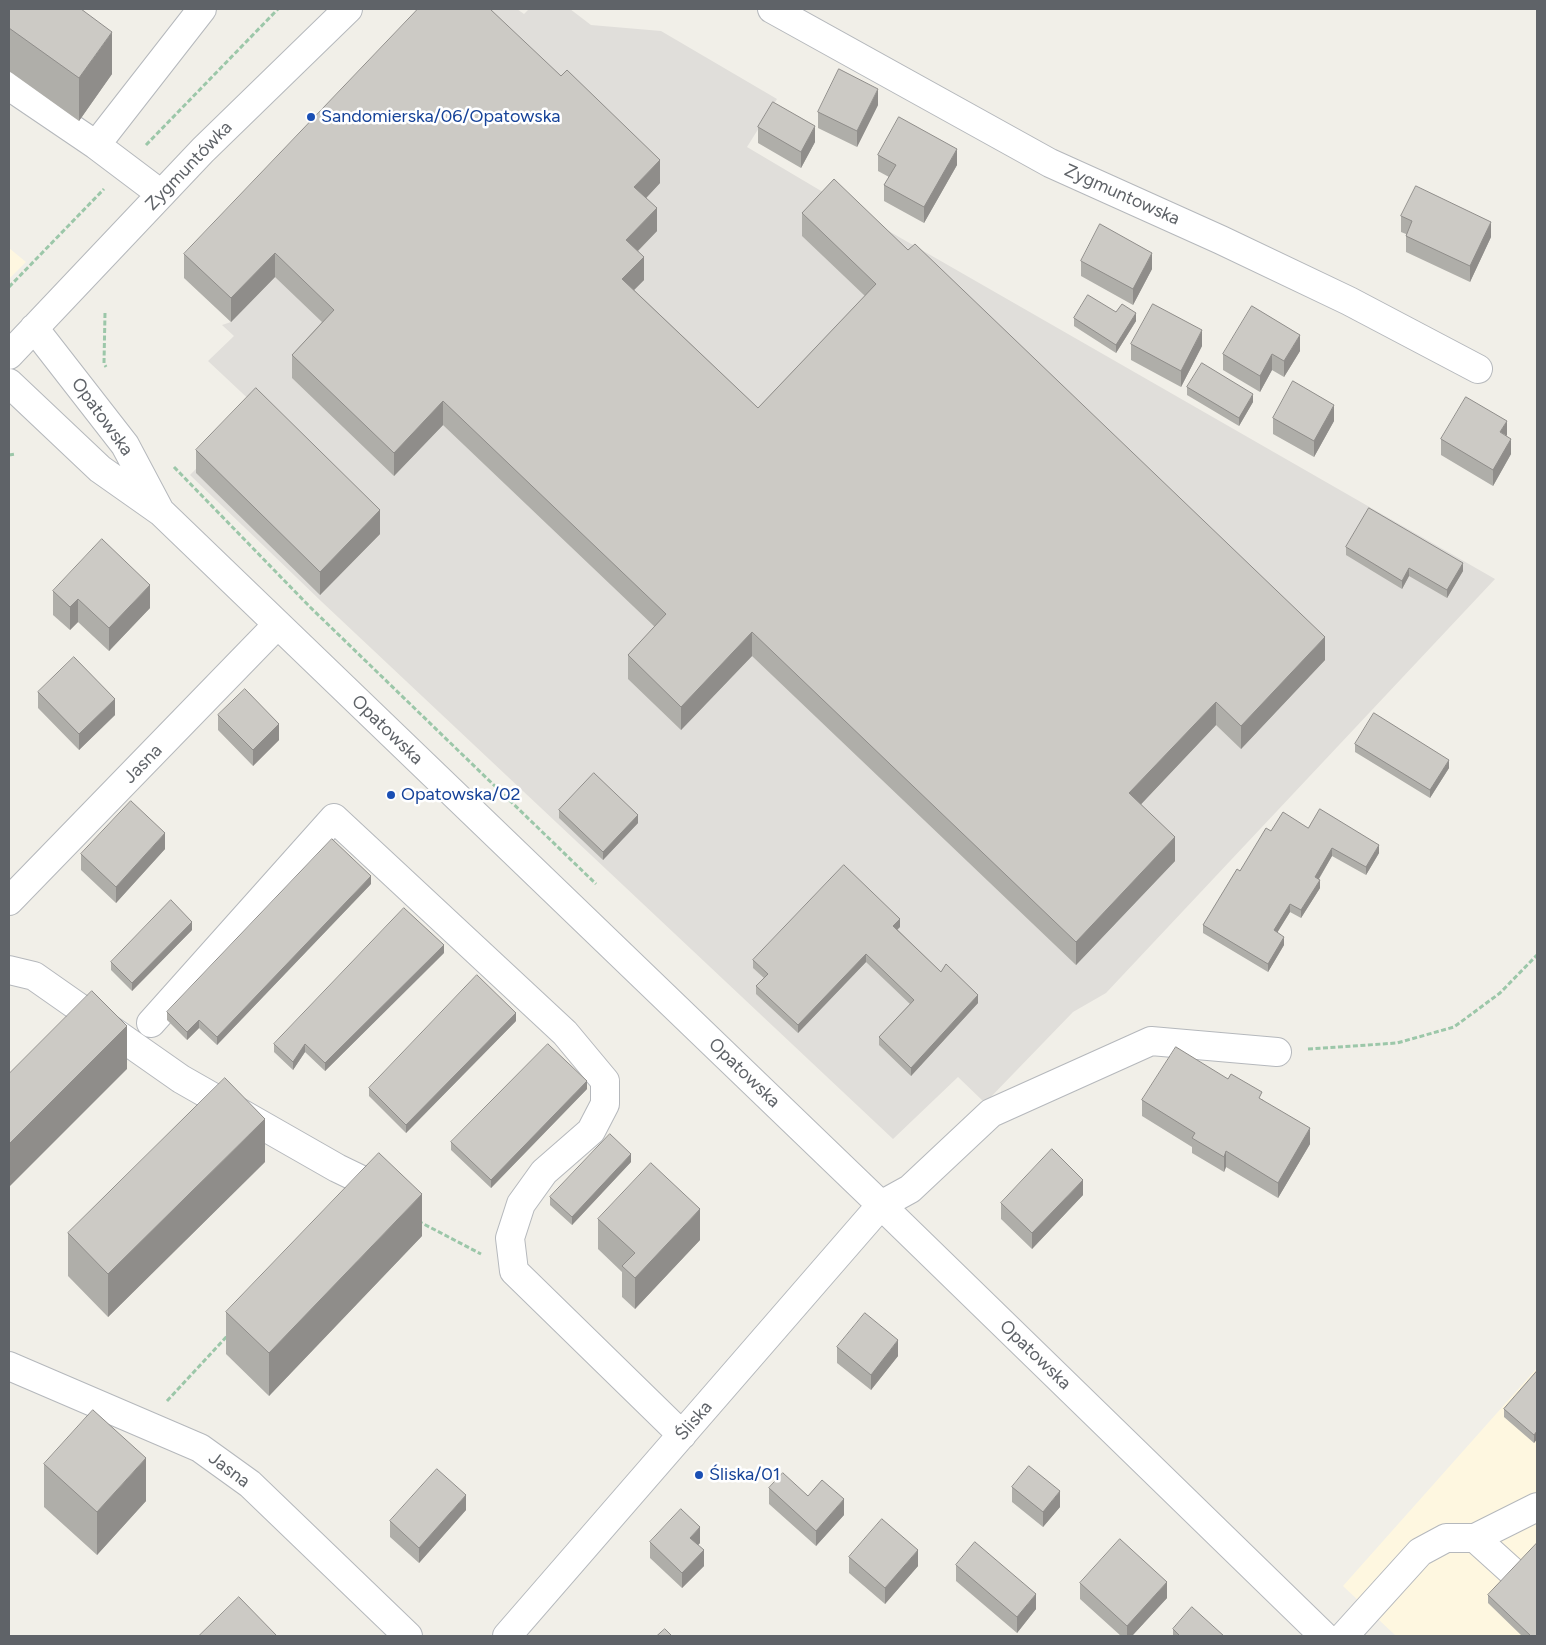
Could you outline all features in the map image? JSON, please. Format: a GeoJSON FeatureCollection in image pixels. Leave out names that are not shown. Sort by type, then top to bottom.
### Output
{"type":"FeatureCollection","features":[{"type":"Feature","properties":{"kind":"street"},"geometry":{"type":"LineString","coordinates":[[96,145],[202,9]]}},
{"type":"Feature","properties":{"kind":"street","name":"Zygmuntówka"},"geometry":{"type":"LineString","coordinates":[[9,355],[161,194],[348,9]]}},
{"type":"Feature","properties":{"kind":"street","name":"Zygmuntowska"},"geometry":{"type":"LineString","coordinates":[[772,9],[1050,163],[1238,248],[1349,301],[1478,369]]}},
{"type":"Feature","properties":{"kind":"street"},"geometry":{"type":"LineString","coordinates":[[9,86],[96,145],[161,194]]}},
{"type":"Feature","properties":{"kind":"street","name":"Opatowska"},"geometry":{"type":"LineString","coordinates":[[34,328],[125,445],[161,512]]}},
{"type":"Feature","properties":{"kind":"street","name":"Opatowska"},"geometry":{"type":"LineString","coordinates":[[9,383],[107,475],[161,512],[881,1205],[1324,1636]]}},
{"type":"Feature","properties":{"kind":"street","name":"Jasna"},"geometry":{"type":"LineString","coordinates":[[9,901],[277,625]]}},
{"type":"Feature","properties":{"kind":"street"},"geometry":{"type":"LineString","coordinates":[[151,1023],[334,818],[565,1033],[605,1081],[605,1104],[592,1130],[544,1172],[521,1204],[510,1238],[514,1271],[682,1435]]}},
{"type":"Feature","properties":{"kind":"street"},"geometry":{"type":"LineString","coordinates":[[9,970],[34,976],[181,1079],[337,1168],[370,1184],[417,1221]]}},
{"type":"Feature","properties":{"kind":"street"},"geometry":{"type":"LineString","coordinates":[[881,1205],[910,1189],[991,1113],[1150,1041],[1277,1052]]}},
{"type":"Feature","properties":{"kind":"street","name":"Śliska"},"geometry":{"type":"LineString","coordinates":[[507,1636],[881,1205]]}},
{"type":"Feature","properties":{"kind":"street","name":"Jasna"},"geometry":{"type":"LineString","coordinates":[[9,1366],[200,1448],[250,1484],[408,1636]]}},
{"type":"Feature","properties":{"kind":"street"},"geometry":{"type":"LineString","coordinates":[[1344,1636],[1420,1552],[1446,1538],[1475,1538],[1537,1506]]}},
{"type":"Feature","properties":{"kind":"street"},"geometry":{"type":"LineString","coordinates":[[1475,1538],[1537,1594]]}},
{"type":"Feature","properties":{"kind":"path"},"geometry":{"type":"LineString","coordinates":[[105,313],[104,363],[109,371]]}},
{"type":"Feature","properties":{"kind":"path"},"geometry":{"type":"LineString","coordinates":[[9,455],[16,454]]}},
{"type":"Feature","properties":{"kind":"path"},"geometry":{"type":"LineString","coordinates":[[173,467],[310,607],[603,891]]}},
{"type":"Feature","properties":{"kind":"path"},"geometry":{"type":"LineString","coordinates":[[1277,1052],[1397,1043],[1454,1027],[1500,993],[1537,955]]}},
{"type":"Feature","properties":{"kind":"path"},"geometry":{"type":"LineString","coordinates":[[417,1221],[514,1271]]}},
{"type":"Feature","properties":{"kind":"path"},"geometry":{"type":"LineString","coordinates":[[144,1425],[233,1330]]}},
{"type":"Feature","properties":{"kind":"shaded area"},"geometry":{"type":"Polygon","coordinates":[[[440,9],[517,9],[524,14],[529,9],[570,9],[591,25],[661,31],[777,99],[747,147],[892,233],[1495,579],[1106,993],[1073,1012],[985,1103],[958,1077],[893,1139],[322,602],[190,475],[257,407],[208,361],[234,336],[222,325],[231,322],[184,278],[440,9]]]}},
{"type":"Feature","properties":{"kind":"shaded area"},"geometry":{"type":"Polygon","coordinates":[[[9,248],[26,262],[9,279],[9,248]]]}},
{"type":"Feature","properties":{"kind":"shaded area"},"geometry":{"type":"Polygon","coordinates":[[[1537,1368],[1537,1636],[1396,1636],[1343,1586],[1537,1368]]]}},
{"type":"Feature","properties":{"kind":"building"},"geometry":{"type":"Polygon","coordinates":[[[9,9],[81,9],[112,32],[79,78],[9,28],[9,9]]]}},
{"type":"Feature","properties":{"kind":"building"},"geometry":{"type":"Polygon","coordinates":[[[418,9],[490,9],[561,76],[567,70],[660,160],[634,187],[657,208],[626,240],[644,257],[622,279],[758,408],[876,284],[802,213],[834,179],[908,250],[915,244],[1325,637],[1241,726],[1216,702],[1129,793],[1175,837],[1076,942],[752,632],[681,707],[628,655],[666,614],[443,401],[394,453],[292,355],[334,310],[275,253],[231,298],[184,254],[418,9]]]}},
{"type":"Feature","properties":{"kind":"building"},"geometry":{"type":"Polygon","coordinates":[[[839,69],[878,89],[857,131],[818,112],[839,69]]]}},
{"type":"Feature","properties":{"kind":"building"},"geometry":{"type":"Polygon","coordinates":[[[773,102],[815,126],[801,152],[758,127],[773,102]]]}},
{"type":"Feature","properties":{"kind":"building"},"geometry":{"type":"Polygon","coordinates":[[[899,117],[957,149],[924,207],[884,185],[896,165],[878,155],[899,117]]]}},
{"type":"Feature","properties":{"kind":"building"},"geometry":{"type":"Polygon","coordinates":[[[1416,186],[1491,222],[1470,266],[1406,236],[1412,221],[1401,216],[1416,186]]]}},
{"type":"Feature","properties":{"kind":"building"},"geometry":{"type":"Polygon","coordinates":[[[1100,224],[1152,253],[1133,289],[1081,261],[1100,224]]]}},
{"type":"Feature","properties":{"kind":"building"},"geometry":{"type":"Polygon","coordinates":[[[1088,295],[1116,312],[1122,304],[1136,313],[1116,345],[1074,318],[1088,295]]]}},
{"type":"Feature","properties":{"kind":"building"},"geometry":{"type":"Polygon","coordinates":[[[1153,304],[1202,330],[1181,371],[1131,344],[1153,304]]]}},
{"type":"Feature","properties":{"kind":"building"},"geometry":{"type":"Polygon","coordinates":[[[1252,306],[1300,335],[1284,361],[1272,354],[1260,376],[1223,354],[1252,306]]]}},
{"type":"Feature","properties":{"kind":"building"},"geometry":{"type":"Polygon","coordinates":[[[1202,363],[1253,394],[1239,418],[1187,387],[1202,363]]]}},
{"type":"Feature","properties":{"kind":"building"},"geometry":{"type":"Polygon","coordinates":[[[1293,381],[1334,405],[1314,441],[1273,418],[1293,381]]]}},
{"type":"Feature","properties":{"kind":"building"},"geometry":{"type":"Polygon","coordinates":[[[256,388],[380,510],[320,572],[196,450],[256,388]]]}},
{"type":"Feature","properties":{"kind":"building"},"geometry":{"type":"Polygon","coordinates":[[[1466,397],[1507,421],[1500,432],[1511,439],[1493,470],[1441,439],[1466,397]]]}},
{"type":"Feature","properties":{"kind":"building"},"geometry":{"type":"Polygon","coordinates":[[[1369,508],[1463,563],[1447,590],[1409,568],[1402,581],[1346,547],[1369,508]]]}},
{"type":"Feature","properties":{"kind":"building"},"geometry":{"type":"Polygon","coordinates":[[[102,539],[150,585],[109,628],[78,599],[70,607],[53,591],[102,539]]]}},
{"type":"Feature","properties":{"kind":"building"},"geometry":{"type":"Polygon","coordinates":[[[74,657],[115,699],[79,734],[38,692],[74,657]]]}},
{"type":"Feature","properties":{"kind":"building"},"geometry":{"type":"Polygon","coordinates":[[[245,689],[279,724],[253,750],[218,715],[245,689]]]}},
{"type":"Feature","properties":{"kind":"building"},"geometry":{"type":"Polygon","coordinates":[[[1374,713],[1449,760],[1430,790],[1355,744],[1374,713]]]}},
{"type":"Feature","properties":{"kind":"building"},"geometry":{"type":"Polygon","coordinates":[[[594,773],[638,815],[603,852],[559,810],[594,773]]]}},
{"type":"Feature","properties":{"kind":"building"},"geometry":{"type":"Polygon","coordinates":[[[131,801],[165,833],[116,887],[81,854],[131,801]]]}},
{"type":"Feature","properties":{"kind":"building"},"geometry":{"type":"Polygon","coordinates":[[[1320,809],[1379,845],[1366,867],[1332,848],[1315,877],[1320,880],[1301,910],[1290,904],[1274,930],[1284,937],[1268,964],[1203,925],[1237,869],[1240,871],[1266,828],[1271,831],[1283,812],[1308,828],[1320,809]]]}},
{"type":"Feature","properties":{"kind":"building"},"geometry":{"type":"Polygon","coordinates":[[[332,839],[371,876],[217,1037],[199,1020],[187,1032],[167,1012],[332,839]]]}},
{"type":"Feature","properties":{"kind":"building"},"geometry":{"type":"Polygon","coordinates":[[[844,865],[900,919],[893,926],[941,972],[946,964],[978,995],[911,1068],[879,1037],[914,1000],[866,954],[798,1025],[756,986],[768,974],[753,960],[844,865]]]}},
{"type":"Feature","properties":{"kind":"building"},"geometry":{"type":"Polygon","coordinates":[[[171,900],[192,922],[132,983],[111,962],[171,900]]]}},
{"type":"Feature","properties":{"kind":"building"},"geometry":{"type":"Polygon","coordinates":[[[404,908],[444,945],[325,1063],[305,1044],[293,1062],[274,1044],[404,908]]]}},
{"type":"Feature","properties":{"kind":"building"},"geometry":{"type":"Polygon","coordinates":[[[477,975],[516,1013],[406,1125],[369,1088],[477,975]]]}},
{"type":"Feature","properties":{"kind":"building"},"geometry":{"type":"Polygon","coordinates":[[[92,991],[127,1026],[9,1144],[9,1074],[92,991]]]}},
{"type":"Feature","properties":{"kind":"building"},"geometry":{"type":"Polygon","coordinates":[[[548,1044],[587,1081],[491,1180],[451,1142],[548,1044]]]}},
{"type":"Feature","properties":{"kind":"building"},"geometry":{"type":"Polygon","coordinates":[[[1176,1047],[1228,1079],[1231,1074],[1262,1092],[1259,1098],[1310,1128],[1278,1183],[1226,1151],[1224,1157],[1192,1138],[1195,1133],[1142,1100],[1176,1047]]]}},
{"type":"Feature","properties":{"kind":"building"},"geometry":{"type":"Polygon","coordinates":[[[225,1078],[265,1119],[108,1274],[68,1233],[225,1078]]]}},
{"type":"Feature","properties":{"kind":"building"},"geometry":{"type":"Polygon","coordinates":[[[610,1134],[631,1154],[572,1217],[550,1197],[610,1134]]]}},
{"type":"Feature","properties":{"kind":"building"},"geometry":{"type":"Polygon","coordinates":[[[1052,1149],[1083,1180],[1032,1233],[1001,1203],[1052,1149]]]}},
{"type":"Feature","properties":{"kind":"building"},"geometry":{"type":"Polygon","coordinates":[[[379,1153],[422,1194],[269,1353],[226,1312],[379,1153]]]}},
{"type":"Feature","properties":{"kind":"building"},"geometry":{"type":"Polygon","coordinates":[[[651,1163],[700,1209],[635,1278],[622,1266],[635,1253],[598,1219],[651,1163]]]}},
{"type":"Feature","properties":{"kind":"building"},"geometry":{"type":"Polygon","coordinates":[[[865,1313],[898,1340],[871,1375],[837,1347],[865,1313]]]}},
{"type":"Feature","properties":{"kind":"building"},"geometry":{"type":"Polygon","coordinates":[[[1537,1371],[1537,1431],[1534,1435],[1504,1409],[1537,1371]]]}},
{"type":"Feature","properties":{"kind":"building"},"geometry":{"type":"Polygon","coordinates":[[[93,1410],[146,1458],[97,1512],[44,1464],[93,1410]]]}},
{"type":"Feature","properties":{"kind":"building"},"geometry":{"type":"Polygon","coordinates":[[[1029,1466],[1060,1491],[1043,1512],[1012,1487],[1029,1466]]]}},
{"type":"Feature","properties":{"kind":"building"},"geometry":{"type":"Polygon","coordinates":[[[437,1469],[466,1495],[419,1548],[390,1521],[437,1469]]]}},
{"type":"Feature","properties":{"kind":"building"},"geometry":{"type":"Polygon","coordinates":[[[783,1473],[808,1496],[822,1480],[844,1499],[816,1531],[769,1488],[783,1473]]]}},
{"type":"Feature","properties":{"kind":"building"},"geometry":{"type":"Polygon","coordinates":[[[681,1509],[700,1527],[690,1538],[704,1550],[682,1573],[650,1542],[681,1509]]]}},
{"type":"Feature","properties":{"kind":"building"},"geometry":{"type":"Polygon","coordinates":[[[882,1519],[918,1550],[885,1588],[849,1557],[882,1519]]]}},
{"type":"Feature","properties":{"kind":"building"},"geometry":{"type":"Polygon","coordinates":[[[1120,1539],[1167,1582],[1127,1626],[1080,1583],[1120,1539]]]}},
{"type":"Feature","properties":{"kind":"building"},"geometry":{"type":"Polygon","coordinates":[[[975,1542],[1036,1594],[1017,1617],[956,1565],[975,1542]]]}},
{"type":"Feature","properties":{"kind":"building"},"geometry":{"type":"Polygon","coordinates":[[[1537,1543],[1537,1636],[1531,1636],[1488,1595],[1537,1543]]]}},
{"type":"Feature","properties":{"kind":"building"},"geometry":{"type":"Polygon","coordinates":[[[239,1597],[277,1636],[199,1636],[239,1597]]]}},
{"type":"Feature","properties":{"kind":"building"},"geometry":{"type":"Polygon","coordinates":[[[1192,1607],[1224,1636],[1180,1636],[1173,1629],[1192,1607]]]}},
{"type":"Feature","properties":{"kind":"building"},"geometry":{"type":"Polygon","coordinates":[[[665,1629],[672,1636],[657,1636],[665,1629]]]}},
{"type":"Feature","properties":{"kind":"place","name":"Sandomierska/06/Opatowska"},"geometry":{"type":"Point","coordinates":[311,117]}},
{"type":"Feature","properties":{"kind":"place","name":"Opatowska/02"},"geometry":{"type":"Point","coordinates":[391,795]}},
{"type":"Feature","properties":{"kind":"place","name":"Śliska/01"},"geometry":{"type":"Point","coordinates":[699,1475]}}]}
